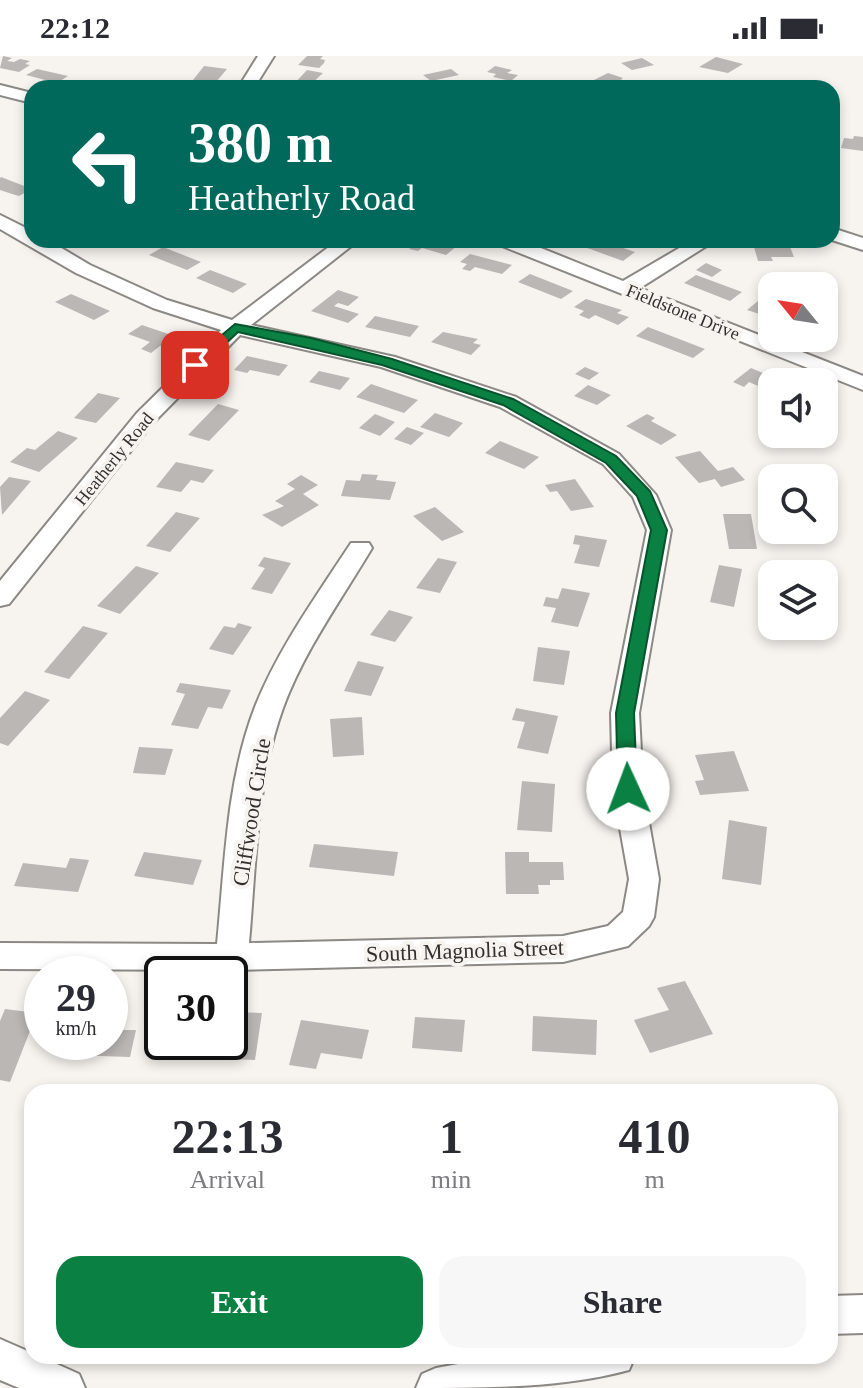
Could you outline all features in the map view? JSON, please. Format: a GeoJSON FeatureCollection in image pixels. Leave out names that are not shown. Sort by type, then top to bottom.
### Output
{"type":"FeatureCollection","features":[{"type":"Feature","properties":{"kind":"street"},"geometry":{"type":"LineString","coordinates":[[251,80],[266,56]]}},
{"type":"Feature","properties":{"kind":"street"},"geometry":{"type":"LineString","coordinates":[[0,90],[24,96]]}},
{"type":"Feature","properties":{"kind":"street","name":"South Magnolia Street"},"geometry":{"type":"LineString","coordinates":[[0,221],[24,232]]}},
{"type":"Feature","properties":{"kind":"street"},"geometry":{"type":"LineString","coordinates":[[840,237],[863,244]]}},
{"type":"Feature","properties":{"kind":"street","name":"South Magnolia Street"},"geometry":{"type":"LineString","coordinates":[[56,248],[118,286],[160,304],[235,328],[387,362],[508,402],[611,459],[644,495],[659,530],[625,713],[628,789],[644,879],[638,917],[617,937],[563,949],[248,957]]}},
{"type":"Feature","properties":{"kind":"street","name":"Heatherly Road"},"geometry":{"type":"LineString","coordinates":[[0,598],[156,407],[235,328],[340,248]]}},
{"type":"Feature","properties":{"kind":"street","name":"Fieldstone Drive"},"geometry":{"type":"LineString","coordinates":[[524,248],[863,384]]}},
{"type":"Feature","properties":{"kind":"street"},"geometry":{"type":"LineString","coordinates":[[625,288],[693,248]]}},
{"type":"Feature","properties":{"kind":"street","name":"Cliffwood Circle"},"geometry":{"type":"LineString","coordinates":[[232,956],[254,766],[269,708],[295,656],[360,548]]}},
{"type":"Feature","properties":{"kind":"street","name":"South Magnolia Street"},"geometry":{"type":"LineString","coordinates":[[0,956],[144,957]]}},
{"type":"Feature","properties":{"kind":"street"},"geometry":{"type":"LineString","coordinates":[[838,1315],[863,1314]]}},
{"type":"Feature","properties":{"kind":"street"},"geometry":{"type":"LineString","coordinates":[[0,1359],[65,1388]]}},
{"type":"Feature","properties":{"kind":"street"},"geometry":{"type":"LineString","coordinates":[[436,1388],[570,1364]]}},
{"type":"Feature","properties":{"kind":"building"},"geometry":{"type":"Polygon","coordinates":[[[3,56],[12,58],[7,61],[30,61],[25,64],[30,65],[19,72],[0,68],[3,56]]]}},
{"type":"Feature","properties":{"kind":"building"},"geometry":{"type":"Polygon","coordinates":[[[307,56],[323,56],[320,59],[325,60],[319,68],[298,65],[307,56]]]}},
{"type":"Feature","properties":{"kind":"building"},"geometry":{"type":"Polygon","coordinates":[[[716,57],[743,64],[728,73],[699,67],[716,57]]]}},
{"type":"Feature","properties":{"kind":"building"},"geometry":{"type":"Polygon","coordinates":[[[642,58],[654,65],[632,70],[621,63],[642,58]]]}},
{"type":"Feature","properties":{"kind":"building"},"geometry":{"type":"Polygon","coordinates":[[[204,66],[227,69],[218,80],[193,80],[204,66]]]}},
{"type":"Feature","properties":{"kind":"building"},"geometry":{"type":"Polygon","coordinates":[[[495,66],[512,70],[507,73],[518,75],[506,80],[487,72],[495,66]]]}},
{"type":"Feature","properties":{"kind":"building"},"geometry":{"type":"Polygon","coordinates":[[[37,69],[68,76],[62,80],[45,80],[26,75],[37,69]]]}},
{"type":"Feature","properties":{"kind":"building"},"geometry":{"type":"Polygon","coordinates":[[[451,69],[459,75],[430,80],[423,75],[451,69]]]}},
{"type":"Feature","properties":{"kind":"building"},"geometry":{"type":"Polygon","coordinates":[[[307,70],[323,73],[315,80],[298,80],[307,70]]]}},
{"type":"Feature","properties":{"kind":"building"},"geometry":{"type":"Polygon","coordinates":[[[608,73],[623,78],[621,80],[594,80],[608,73]]]}},
{"type":"Feature","properties":{"kind":"building"},"geometry":{"type":"Polygon","coordinates":[[[854,136],[863,137],[863,151],[841,148],[844,138],[853,139],[854,136]]]}},
{"type":"Feature","properties":{"kind":"building"},"geometry":{"type":"Polygon","coordinates":[[[1,177],[24,186],[24,193],[19,196],[0,190],[1,177]]]}},
{"type":"Feature","properties":{"kind":"building"},"geometry":{"type":"Polygon","coordinates":[[[166,248],[201,262],[187,270],[149,255],[166,248]]]}},
{"type":"Feature","properties":{"kind":"building"},"geometry":{"type":"Polygon","coordinates":[[[422,248],[455,248],[446,255],[422,248]]]}},
{"type":"Feature","properties":{"kind":"building"},"geometry":{"type":"Polygon","coordinates":[[[587,248],[623,248],[635,252],[623,261],[587,248]]]}},
{"type":"Feature","properties":{"kind":"building"},"geometry":{"type":"Polygon","coordinates":[[[754,248],[790,248],[794,257],[771,257],[773,261],[758,261],[754,248]]]}},
{"type":"Feature","properties":{"kind":"building"},"geometry":{"type":"Polygon","coordinates":[[[470,254],[512,265],[502,274],[475,267],[470,271],[462,269],[467,264],[460,262],[470,254]]]}},
{"type":"Feature","properties":{"kind":"building"},"geometry":{"type":"Polygon","coordinates":[[[706,263],[722,270],[712,277],[696,270],[706,263]]]}},
{"type":"Feature","properties":{"kind":"building"},"geometry":{"type":"Polygon","coordinates":[[[210,270],[247,284],[233,293],[196,278],[210,270]]]}},
{"type":"Feature","properties":{"kind":"building"},"geometry":{"type":"Polygon","coordinates":[[[530,274],[573,291],[561,299],[518,282],[530,274]]]}},
{"type":"Feature","properties":{"kind":"building"},"geometry":{"type":"Polygon","coordinates":[[[696,275],[742,292],[730,301],[684,283],[696,275]]]}},
{"type":"Feature","properties":{"kind":"building"},"geometry":{"type":"Polygon","coordinates":[[[338,290],[359,297],[348,306],[338,303],[334,306],[359,314],[348,323],[311,311],[338,290]]]}},
{"type":"Feature","properties":{"kind":"building"},"geometry":{"type":"Polygon","coordinates":[[[71,294],[110,311],[94,320],[55,302],[71,294]]]}},
{"type":"Feature","properties":{"kind":"building"},"geometry":{"type":"Polygon","coordinates":[[[586,299],[622,310],[617,313],[629,317],[618,325],[595,315],[589,319],[579,315],[584,311],[574,307],[586,299]]]}},
{"type":"Feature","properties":{"kind":"building"},"geometry":{"type":"Polygon","coordinates":[[[758,301],[758,314],[747,310],[758,301]]]}},
{"type":"Feature","properties":{"kind":"building"},"geometry":{"type":"Polygon","coordinates":[[[375,316],[419,326],[410,337],[365,327],[375,316]]]}},
{"type":"Feature","properties":{"kind":"building"},"geometry":{"type":"Polygon","coordinates":[[[142,325],[186,340],[172,350],[160,346],[151,353],[141,349],[150,342],[128,334],[142,325]]]}},
{"type":"Feature","properties":{"kind":"building"},"geometry":{"type":"Polygon","coordinates":[[[648,327],[705,349],[693,358],[636,336],[648,327]]]}},
{"type":"Feature","properties":{"kind":"building"},"geometry":{"type":"Polygon","coordinates":[[[443,332],[478,339],[473,343],[481,345],[471,355],[431,342],[443,332]]]}},
{"type":"Feature","properties":{"kind":"building"},"geometry":{"type":"Polygon","coordinates":[[[247,356],[288,365],[279,376],[234,370],[247,356]]]}},
{"type":"Feature","properties":{"kind":"building"},"geometry":{"type":"Polygon","coordinates":[[[585,367],[599,373],[589,380],[575,374],[585,367]]]}},
{"type":"Feature","properties":{"kind":"building"},"geometry":{"type":"Polygon","coordinates":[[[751,368],[758,371],[758,386],[749,382],[744,387],[733,382],[751,368]]]}},
{"type":"Feature","properties":{"kind":"building"},"geometry":{"type":"Polygon","coordinates":[[[319,371],[350,378],[340,390],[309,382],[319,371]]]}},
{"type":"Feature","properties":{"kind":"building"},"geometry":{"type":"Polygon","coordinates":[[[371,384],[418,400],[404,413],[356,397],[371,384]]]}},
{"type":"Feature","properties":{"kind":"building"},"geometry":{"type":"Polygon","coordinates":[[[588,385],[611,395],[597,405],[574,396],[588,385]]]}},
{"type":"Feature","properties":{"kind":"building"},"geometry":{"type":"Polygon","coordinates":[[[98,393],[120,398],[96,423],[74,418],[98,393]]]}},
{"type":"Feature","properties":{"kind":"building"},"geometry":{"type":"Polygon","coordinates":[[[218,404],[239,410],[209,441],[188,435],[218,404]]]}},
{"type":"Feature","properties":{"kind":"building"},"geometry":{"type":"Polygon","coordinates":[[[435,413],[463,423],[449,437],[420,427],[435,413]]]}},
{"type":"Feature","properties":{"kind":"building"},"geometry":{"type":"Polygon","coordinates":[[[375,414],[395,422],[380,436],[359,428],[375,414]]]}},
{"type":"Feature","properties":{"kind":"building"},"geometry":{"type":"Polygon","coordinates":[[[647,414],[655,418],[651,421],[677,435],[661,445],[626,426],[647,414]]]}},
{"type":"Feature","properties":{"kind":"building"},"geometry":{"type":"Polygon","coordinates":[[[407,427],[424,433],[411,445],[394,439],[407,427]]]}},
{"type":"Feature","properties":{"kind":"building"},"geometry":{"type":"Polygon","coordinates":[[[58,431],[78,438],[39,472],[10,462],[27,448],[35,450],[58,431]]]}},
{"type":"Feature","properties":{"kind":"building"},"geometry":{"type":"Polygon","coordinates":[[[500,441],[539,457],[524,469],[485,453],[500,441]]]}},
{"type":"Feature","properties":{"kind":"building"},"geometry":{"type":"Polygon","coordinates":[[[700,451],[718,471],[733,467],[745,480],[721,487],[715,479],[699,483],[675,457],[700,451]]]}},
{"type":"Feature","properties":{"kind":"building"},"geometry":{"type":"Polygon","coordinates":[[[176,462],[214,470],[203,483],[191,480],[181,492],[156,487],[176,462]]]}},
{"type":"Feature","properties":{"kind":"building"},"geometry":{"type":"Polygon","coordinates":[[[362,474],[378,475],[376,480],[396,482],[390,500],[341,496],[346,480],[360,481],[362,474]]]}},
{"type":"Feature","properties":{"kind":"building"},"geometry":{"type":"Polygon","coordinates":[[[301,475],[318,485],[303,494],[319,505],[282,527],[262,515],[284,506],[275,501],[295,489],[287,484],[301,475]]]}},
{"type":"Feature","properties":{"kind":"building"},"geometry":{"type":"Polygon","coordinates":[[[9,477],[31,481],[2,515],[0,487],[9,477]]]}},
{"type":"Feature","properties":{"kind":"building"},"geometry":{"type":"Polygon","coordinates":[[[575,479],[594,507],[571,511],[557,491],[550,492],[545,485],[575,479]]]}},
{"type":"Feature","properties":{"kind":"building"},"geometry":{"type":"Polygon","coordinates":[[[435,507],[464,532],[442,541],[413,516],[435,507]]]}},
{"type":"Feature","properties":{"kind":"building"},"geometry":{"type":"Polygon","coordinates":[[[176,512],[200,518],[170,552],[146,546],[176,512]]]}},
{"type":"Feature","properties":{"kind":"building"},"geometry":{"type":"Polygon","coordinates":[[[723,514],[751,514],[757,549],[729,549],[723,514]]]}},
{"type":"Feature","properties":{"kind":"building"},"geometry":{"type":"Polygon","coordinates":[[[575,535],[607,540],[599,567],[574,563],[580,545],[573,544],[575,535]]]}},
{"type":"Feature","properties":{"kind":"building"},"geometry":{"type":"Polygon","coordinates":[[[264,557],[291,563],[272,594],[251,589],[265,568],[258,566],[264,557]]]}},
{"type":"Feature","properties":{"kind":"building"},"geometry":{"type":"Polygon","coordinates":[[[438,558],[457,562],[440,593],[416,588],[438,558]]]}},
{"type":"Feature","properties":{"kind":"building"},"geometry":{"type":"Polygon","coordinates":[[[719,565],[742,569],[734,607],[710,602],[719,565]]]}},
{"type":"Feature","properties":{"kind":"building"},"geometry":{"type":"Polygon","coordinates":[[[136,566],[159,573],[120,614],[97,606],[136,566]]]}},
{"type":"Feature","properties":{"kind":"building"},"geometry":{"type":"Polygon","coordinates":[[[562,588],[590,593],[578,627],[551,622],[556,608],[543,606],[546,597],[558,599],[562,588]]]}},
{"type":"Feature","properties":{"kind":"building"},"geometry":{"type":"Polygon","coordinates":[[[389,610],[413,617],[395,642],[370,635],[389,610]]]}},
{"type":"Feature","properties":{"kind":"building"},"geometry":{"type":"Polygon","coordinates":[[[238,623],[252,627],[233,655],[209,649],[224,626],[235,628],[238,623]]]}},
{"type":"Feature","properties":{"kind":"building"},"geometry":{"type":"Polygon","coordinates":[[[83,626],[108,633],[69,679],[44,672],[83,626]]]}},
{"type":"Feature","properties":{"kind":"building"},"geometry":{"type":"Polygon","coordinates":[[[538,647],[570,651],[564,685],[533,681],[538,647]]]}},
{"type":"Feature","properties":{"kind":"building"},"geometry":{"type":"Polygon","coordinates":[[[358,661],[384,667],[371,696],[344,691],[358,661]]]}},
{"type":"Feature","properties":{"kind":"building"},"geometry":{"type":"Polygon","coordinates":[[[180,683],[231,690],[222,709],[208,707],[198,729],[171,725],[185,694],[176,692],[180,683]]]}},
{"type":"Feature","properties":{"kind":"building"},"geometry":{"type":"Polygon","coordinates":[[[25,691],[50,700],[8,746],[0,743],[0,718],[25,691]]]}},
{"type":"Feature","properties":{"kind":"building"},"geometry":{"type":"Polygon","coordinates":[[[516,708],[558,716],[548,754],[517,748],[525,722],[512,720],[516,708]]]}},
{"type":"Feature","properties":{"kind":"building"},"geometry":{"type":"Polygon","coordinates":[[[362,717],[364,755],[333,757],[330,719],[362,717]]]}},
{"type":"Feature","properties":{"kind":"building"},"geometry":{"type":"Polygon","coordinates":[[[139,747],[173,749],[165,775],[133,773],[139,747]]]}},
{"type":"Feature","properties":{"kind":"building"},"geometry":{"type":"Polygon","coordinates":[[[734,751],[749,791],[700,795],[695,781],[704,780],[695,755],[734,751]]]}},
{"type":"Feature","properties":{"kind":"building"},"geometry":{"type":"Polygon","coordinates":[[[522,781],[555,784],[552,832],[517,830],[522,781]]]}},
{"type":"Feature","properties":{"kind":"building"},"geometry":{"type":"Polygon","coordinates":[[[729,820],[767,827],[761,885],[722,879],[729,820]]]}},
{"type":"Feature","properties":{"kind":"building"},"geometry":{"type":"Polygon","coordinates":[[[314,844],[398,852],[394,876],[309,867],[314,844]]]}},
{"type":"Feature","properties":{"kind":"building"},"geometry":{"type":"Polygon","coordinates":[[[144,852],[202,860],[193,885],[134,876],[144,852]]]}},
{"type":"Feature","properties":{"kind":"building"},"geometry":{"type":"Polygon","coordinates":[[[505,852],[529,852],[529,862],[563,862],[564,880],[550,880],[550,885],[538,885],[539,894],[506,894],[505,852]]]}},
{"type":"Feature","properties":{"kind":"building"},"geometry":{"type":"Polygon","coordinates":[[[70,858],[89,860],[78,892],[14,886],[23,863],[66,868],[70,858]]]}},
{"type":"Feature","properties":{"kind":"building"},"geometry":{"type":"Polygon","coordinates":[[[685,981],[713,1034],[650,1053],[634,1020],[669,1010],[657,988],[685,981]]]}},
{"type":"Feature","properties":{"kind":"building"},"geometry":{"type":"Polygon","coordinates":[[[5,1009],[24,1011],[24,1046],[10,1082],[0,1080],[0,1021],[5,1009]]]}},
{"type":"Feature","properties":{"kind":"building"},"geometry":{"type":"Polygon","coordinates":[[[248,1013],[262,1013],[255,1060],[248,1060],[248,1013]]]}},
{"type":"Feature","properties":{"kind":"building"},"geometry":{"type":"Polygon","coordinates":[[[533,1016],[597,1020],[596,1055],[532,1051],[533,1016]]]}},
{"type":"Feature","properties":{"kind":"building"},"geometry":{"type":"Polygon","coordinates":[[[415,1017],[465,1020],[462,1052],[412,1048],[415,1017]]]}},
{"type":"Feature","properties":{"kind":"building"},"geometry":{"type":"Polygon","coordinates":[[[301,1020],[369,1030],[362,1059],[321,1053],[316,1069],[289,1065],[301,1020]]]}},
{"type":"Feature","properties":{"kind":"building"},"geometry":{"type":"Polygon","coordinates":[[[128,1030],[136,1030],[130,1057],[128,1030]]]}},
{"type":"Feature","properties":{"kind":"route"},"geometry":{"type":"LineString","coordinates":[[195,365],[235,328],[311,342],[387,362],[508,402],[611,459],[644,495],[659,530],[625,713],[628,789]]}}]}
